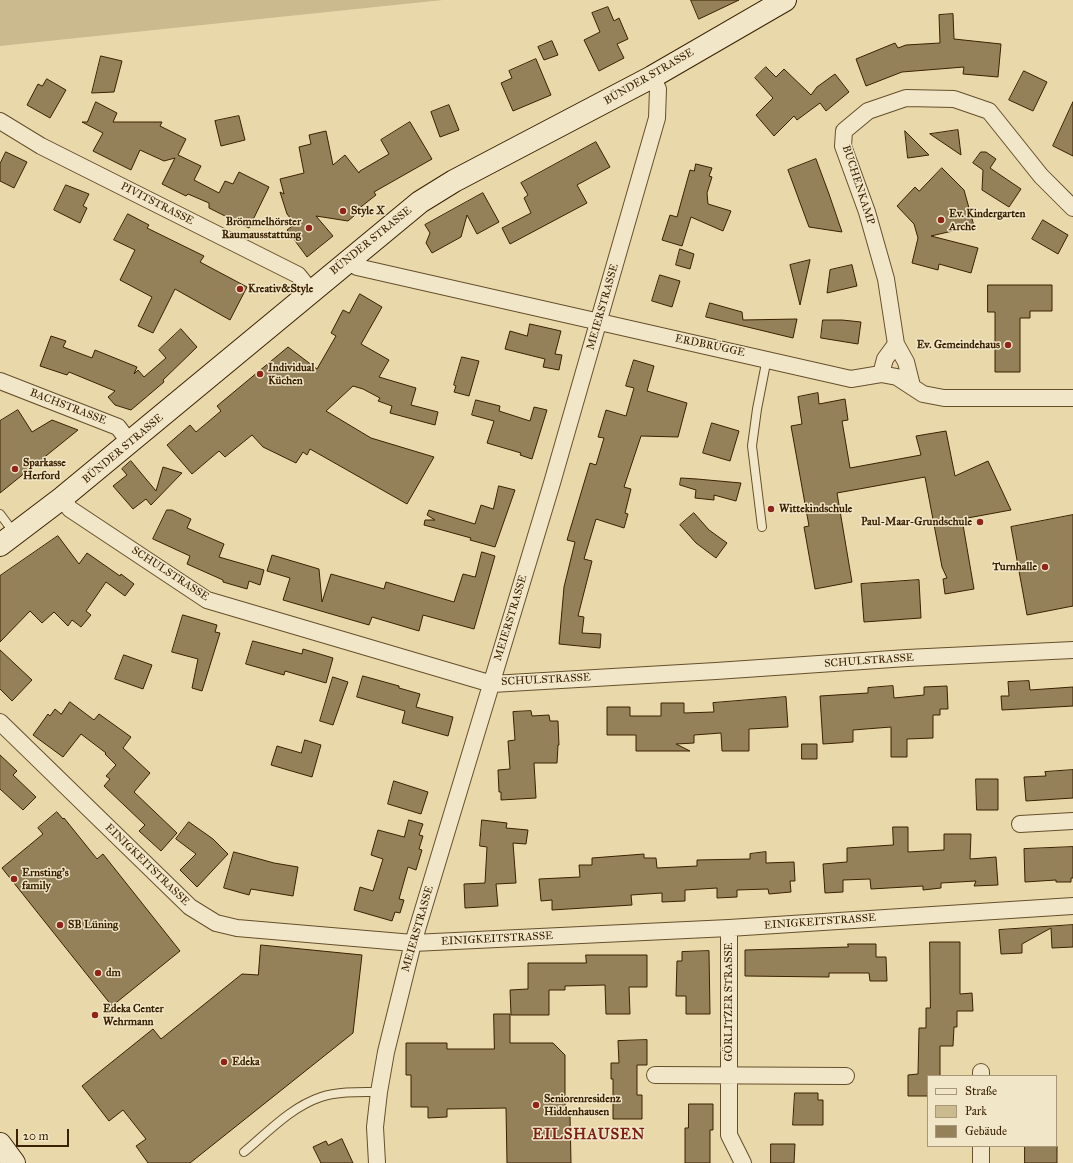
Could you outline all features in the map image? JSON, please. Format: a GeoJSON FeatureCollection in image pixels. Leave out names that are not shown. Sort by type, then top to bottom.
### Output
{"type":"FeatureCollection","features":[{"type":"Feature","properties":{"kind":"main road","name":"BÜNDER STRASSE"},"geometry":{"type":"LineString","coordinates":[[8,540],[130,443],[349,260],[427,198],[454,182],[652,77],[781,1]]}},
{"type":"Feature","properties":{"kind":"main road"},"geometry":{"type":"LineString","coordinates":[[0,1144],[14,1163]]}},
{"type":"Feature","properties":{"kind":"street","name":"MEIERSTRASSE"},"geometry":{"type":"LineString","coordinates":[[377,1163],[375,1127],[379,1092],[386,1052],[413,943],[492,684],[599,322],[657,118],[658,89],[652,77]]}},
{"type":"Feature","properties":{"kind":"street","name":"BUCHENKAMP"},"geometry":{"type":"LineString","coordinates":[[896,344],[886,279],[867,212],[843,146],[844,131],[868,111],[906,98],[954,99],[989,112],[1041,176],[1073,208]]}},
{"type":"Feature","properties":{"kind":"street","name":"PIVITSTRASSE"},"geometry":{"type":"LineString","coordinates":[[0,121],[41,146],[298,275],[312,291]]}},
{"type":"Feature","properties":{"kind":"street","name":"ERDBRÜGGE"},"geometry":{"type":"LineString","coordinates":[[349,260],[357,268],[767,358],[851,378],[881,374],[897,377],[923,394],[944,398],[1073,398]]}},
{"type":"Feature","properties":{"kind":"street"},"geometry":{"type":"LineString","coordinates":[[881,374],[885,359],[896,344],[906,362],[912,386]]}},
{"type":"Feature","properties":{"kind":"street","name":"BACHSTRASSE"},"geometry":{"type":"LineString","coordinates":[[0,381],[118,427],[130,443]]}},
{"type":"Feature","properties":{"kind":"street","name":"SCHULSTRASSE"},"geometry":{"type":"LineString","coordinates":[[62,498],[70,509],[208,600],[492,684],[907,658],[1073,650]]}},
{"type":"Feature","properties":{"kind":"street","name":"EINIGKEITSTRASSE"},"geometry":{"type":"LineString","coordinates":[[0,722],[190,907],[216,923],[237,928],[413,943],[729,928],[1073,906]]}},
{"type":"Feature","properties":{"kind":"street"},"geometry":{"type":"LineString","coordinates":[[1020,824],[1073,821]]}},
{"type":"Feature","properties":{"kind":"street","name":"GÖRLITZER STRASSE"},"geometry":{"type":"LineString","coordinates":[[729,928],[729,1135],[743,1163]]}},
{"type":"Feature","properties":{"kind":"street","name":"GÖRLITZER STRASSE"},"geometry":{"type":"LineString","coordinates":[[655,1075],[846,1076]]}},
{"type":"Feature","properties":{"kind":"street"},"geometry":{"type":"LineString","coordinates":[[981,1147],[981,1163]]}},
{"type":"Feature","properties":{"kind":"lane"},"geometry":{"type":"LineString","coordinates":[[762,527],[752,446],[757,409],[767,358]]}},
{"type":"Feature","properties":{"kind":"lane"},"geometry":{"type":"LineString","coordinates":[[0,514],[8,540]]}},
{"type":"Feature","properties":{"kind":"lane"},"geometry":{"type":"LineString","coordinates":[[244,1152],[293,1111],[322,1096],[350,1092],[379,1092]]}},
{"type":"Feature","properties":{"kind":"green space"},"geometry":{"type":"Polygon","coordinates":[[[0,0],[443,0],[0,46],[0,0]]]}},
{"type":"Feature","properties":{"kind":"building"},"geometry":{"type":"Polygon","coordinates":[[[691,0],[739,0],[699,19],[691,0]]]}},
{"type":"Feature","properties":{"kind":"building"},"geometry":{"type":"Polygon","coordinates":[[[608,7],[614,21],[619,18],[628,39],[617,44],[624,58],[599,71],[584,40],[600,32],[592,13],[608,7]]]}},
{"type":"Feature","properties":{"kind":"building"},"geometry":{"type":"Polygon","coordinates":[[[953,14],[954,39],[1001,44],[998,77],[963,74],[964,67],[902,72],[866,86],[856,59],[895,43],[898,48],[906,45],[940,43],[939,15],[953,14]]]}},
{"type":"Feature","properties":{"kind":"building"},"geometry":{"type":"Polygon","coordinates":[[[552,41],[558,55],[544,60],[538,47],[552,41]]]}},
{"type":"Feature","properties":{"kind":"building"},"geometry":{"type":"Polygon","coordinates":[[[101,56],[122,61],[114,92],[92,93],[101,56]]]}},
{"type":"Feature","properties":{"kind":"building"},"geometry":{"type":"Polygon","coordinates":[[[536,59],[551,95],[513,111],[501,83],[512,78],[509,71],[536,59]]]}},
{"type":"Feature","properties":{"kind":"building"},"geometry":{"type":"Polygon","coordinates":[[[766,67],[776,77],[784,69],[811,95],[817,87],[835,74],[849,92],[826,111],[820,103],[797,120],[794,116],[774,136],[756,115],[773,98],[755,78],[766,67]]]}},
{"type":"Feature","properties":{"kind":"building"},"geometry":{"type":"Polygon","coordinates":[[[1024,71],[1047,82],[1033,111],[1009,100],[1024,71]]]}},
{"type":"Feature","properties":{"kind":"building"},"geometry":{"type":"Polygon","coordinates":[[[47,79],[66,90],[50,118],[27,105],[38,84],[42,86],[47,79]]]}},
{"type":"Feature","properties":{"kind":"building"},"geometry":{"type":"Polygon","coordinates":[[[96,102],[117,113],[113,122],[162,122],[160,126],[186,139],[178,155],[201,166],[194,180],[219,193],[225,181],[233,184],[239,172],[269,187],[249,228],[209,208],[209,203],[188,194],[186,196],[162,184],[175,158],[164,161],[140,150],[131,170],[93,151],[103,133],[82,122],[87,122],[96,102]]]}},
{"type":"Feature","properties":{"kind":"building"},"geometry":{"type":"Polygon","coordinates":[[[1073,102],[1073,156],[1053,146],[1073,102]]]}},
{"type":"Feature","properties":{"kind":"building"},"geometry":{"type":"Polygon","coordinates":[[[449,105],[459,130],[440,137],[431,112],[449,105]]]}},
{"type":"Feature","properties":{"kind":"building"},"geometry":{"type":"Polygon","coordinates":[[[239,116],[245,140],[221,146],[215,121],[239,116]]]}},
{"type":"Feature","properties":{"kind":"building"},"geometry":{"type":"Polygon","coordinates":[[[410,122],[432,159],[374,192],[376,195],[357,210],[355,215],[348,221],[316,216],[333,236],[307,257],[287,230],[295,224],[287,214],[280,192],[284,194],[280,179],[304,173],[299,147],[311,144],[309,135],[326,131],[333,165],[345,155],[359,173],[389,154],[381,140],[410,122]]]}},
{"type":"Feature","properties":{"kind":"building"},"geometry":{"type":"Polygon","coordinates":[[[958,130],[961,155],[930,134],[958,130]]]}},
{"type":"Feature","properties":{"kind":"building"},"geometry":{"type":"Polygon","coordinates":[[[905,131],[929,155],[908,158],[905,131]]]}},
{"type":"Feature","properties":{"kind":"building"},"geometry":{"type":"Polygon","coordinates":[[[596,142],[610,167],[577,185],[587,203],[510,244],[502,228],[531,213],[524,198],[528,195],[521,183],[596,142]]]}},
{"type":"Feature","properties":{"kind":"building"},"geometry":{"type":"Polygon","coordinates":[[[6,152],[27,162],[14,188],[0,181],[0,164],[6,152]]]}},
{"type":"Feature","properties":{"kind":"building"},"geometry":{"type":"Polygon","coordinates":[[[981,152],[986,152],[996,159],[990,168],[1021,189],[1009,207],[982,190],[983,170],[973,163],[981,152]]]}},
{"type":"Feature","properties":{"kind":"building"},"geometry":{"type":"Polygon","coordinates":[[[816,159],[842,232],[809,227],[788,170],[816,159]]]}},
{"type":"Feature","properties":{"kind":"building"},"geometry":{"type":"Polygon","coordinates":[[[696,164],[712,168],[709,176],[712,177],[707,193],[708,204],[731,211],[723,231],[691,217],[682,246],[662,240],[670,215],[677,217],[690,170],[694,171],[696,164]]]}},
{"type":"Feature","properties":{"kind":"building","name":"Ev. Kindergarten Arche"},"geometry":{"type":"Polygon","coordinates":[[[942,168],[964,190],[974,226],[931,236],[978,248],[971,273],[939,264],[938,270],[912,263],[918,238],[914,224],[897,206],[915,187],[919,191],[942,168]]]}},
{"type":"Feature","properties":{"kind":"building"},"geometry":{"type":"Polygon","coordinates":[[[66,185],[89,194],[83,206],[87,208],[80,223],[54,210],[66,185]]]}},
{"type":"Feature","properties":{"kind":"building"},"geometry":{"type":"Polygon","coordinates":[[[483,193],[499,222],[477,234],[467,215],[461,237],[432,253],[426,243],[430,233],[425,225],[483,193]]]}},
{"type":"Feature","properties":{"kind":"building"},"geometry":{"type":"Polygon","coordinates":[[[128,214],[149,225],[147,228],[204,256],[200,262],[247,287],[230,320],[175,289],[153,333],[138,326],[152,297],[120,280],[135,250],[114,240],[128,214]]]}},
{"type":"Feature","properties":{"kind":"building"},"geometry":{"type":"Polygon","coordinates":[[[1043,220],[1068,235],[1058,254],[1032,239],[1043,220]]]}},
{"type":"Feature","properties":{"kind":"building"},"geometry":{"type":"Polygon","coordinates":[[[680,249],[694,254],[690,269],[676,265],[680,249]]]}},
{"type":"Feature","properties":{"kind":"building"},"geometry":{"type":"Polygon","coordinates":[[[810,260],[800,305],[790,265],[810,260]]]}},
{"type":"Feature","properties":{"kind":"building"},"geometry":{"type":"Polygon","coordinates":[[[852,265],[857,286],[827,293],[830,270],[852,265]]]}},
{"type":"Feature","properties":{"kind":"building"},"geometry":{"type":"Polygon","coordinates":[[[660,275],[680,281],[672,307],[652,301],[660,275]]]}},
{"type":"Feature","properties":{"kind":"building","name":"Ev. Gemeindehaus"},"geometry":{"type":"Polygon","coordinates":[[[988,285],[1052,285],[1052,311],[1030,311],[1030,318],[1020,318],[1020,372],[995,372],[995,312],[988,312],[988,285]]]}},
{"type":"Feature","properties":{"kind":"building"},"geometry":{"type":"Polygon","coordinates":[[[360,294],[382,307],[361,344],[389,360],[379,377],[416,388],[411,405],[438,412],[435,425],[390,413],[392,406],[378,401],[380,398],[363,389],[353,386],[326,411],[371,438],[434,457],[407,504],[310,449],[307,455],[303,452],[296,463],[263,447],[252,435],[225,457],[219,451],[192,474],[167,445],[190,425],[196,432],[221,411],[217,406],[288,347],[317,369],[336,336],[331,333],[343,310],[349,313],[360,294]]]}},
{"type":"Feature","properties":{"kind":"building"},"geometry":{"type":"Polygon","coordinates":[[[710,303],[742,312],[743,320],[797,319],[793,338],[706,317],[710,303]]]}},
{"type":"Feature","properties":{"kind":"building"},"geometry":{"type":"Polygon","coordinates":[[[823,320],[861,322],[858,344],[821,338],[823,320]]]}},
{"type":"Feature","properties":{"kind":"building"},"geometry":{"type":"Polygon","coordinates":[[[530,324],[561,331],[555,354],[562,355],[559,370],[543,367],[545,359],[505,349],[510,331],[527,336],[530,324]]]}},
{"type":"Feature","properties":{"kind":"building"},"geometry":{"type":"Polygon","coordinates":[[[181,329],[197,347],[163,380],[164,382],[131,410],[115,405],[108,397],[115,391],[69,372],[67,375],[40,366],[51,336],[66,341],[63,347],[92,358],[95,350],[137,367],[134,374],[138,370],[144,377],[166,358],[159,350],[181,329]]]}},
{"type":"Feature","properties":{"kind":"building"},"geometry":{"type":"Polygon","coordinates":[[[462,357],[479,361],[469,396],[454,392],[456,386],[454,385],[462,357]]]}},
{"type":"Feature","properties":{"kind":"building"},"geometry":{"type":"Polygon","coordinates":[[[634,360],[654,366],[647,391],[687,403],[678,437],[641,436],[624,487],[631,489],[625,513],[628,514],[624,528],[596,519],[584,559],[592,561],[578,616],[584,617],[582,633],[601,634],[600,648],[559,644],[564,587],[575,542],[567,540],[590,463],[596,465],[604,438],[598,437],[606,410],[626,416],[634,388],[626,386],[634,360]]]}},
{"type":"Feature","properties":{"kind":"building"},"geometry":{"type":"Polygon","coordinates":[[[818,393],[819,404],[845,399],[848,420],[842,421],[850,468],[921,455],[916,436],[946,431],[955,476],[988,461],[1011,510],[962,519],[974,589],[945,594],[943,579],[947,578],[942,567],[925,477],[837,493],[852,582],[815,589],[804,527],[809,526],[791,426],[802,424],[798,397],[818,393]]]}},
{"type":"Feature","properties":{"kind":"building"},"geometry":{"type":"Polygon","coordinates":[[[476,400],[500,406],[499,411],[530,421],[534,407],[547,410],[532,459],[520,455],[521,453],[487,443],[494,421],[472,415],[476,400]]]}},
{"type":"Feature","properties":{"kind":"building","name":"Sparkasse Herford"},"geometry":{"type":"Polygon","coordinates":[[[18,410],[32,432],[52,420],[78,430],[0,493],[0,421],[18,410]]]}},
{"type":"Feature","properties":{"kind":"building"},"geometry":{"type":"Polygon","coordinates":[[[712,423],[739,431],[730,461],[703,453],[712,423]]]}},
{"type":"Feature","properties":{"kind":"building"},"geometry":{"type":"Polygon","coordinates":[[[131,461],[156,491],[163,467],[182,473],[151,505],[146,499],[133,509],[113,486],[127,475],[122,469],[131,461]]]}},
{"type":"Feature","properties":{"kind":"building"},"geometry":{"type":"Polygon","coordinates":[[[681,478],[741,483],[736,501],[714,495],[714,500],[695,498],[696,490],[680,485],[681,478]]]}},
{"type":"Feature","properties":{"kind":"building"},"geometry":{"type":"Polygon","coordinates":[[[499,486],[515,490],[495,547],[470,540],[471,538],[424,525],[425,520],[435,520],[427,515],[429,510],[475,524],[481,505],[493,509],[499,486]]]}},
{"type":"Feature","properties":{"kind":"building"},"geometry":{"type":"Polygon","coordinates":[[[167,510],[172,510],[191,519],[187,528],[224,544],[219,557],[264,570],[260,585],[249,581],[247,589],[223,582],[223,580],[187,564],[190,556],[153,539],[167,510]]]}},
{"type":"Feature","properties":{"kind":"building"},"geometry":{"type":"Polygon","coordinates":[[[694,513],[709,530],[727,543],[716,558],[696,543],[680,525],[694,513]]]}},
{"type":"Feature","properties":{"kind":"building","name":"Turnhalle"},"geometry":{"type":"Polygon","coordinates":[[[1073,515],[1073,606],[1027,615],[1011,527],[1073,515]]]}},
{"type":"Feature","properties":{"kind":"building"},"geometry":{"type":"Polygon","coordinates":[[[58,536],[79,564],[87,553],[134,584],[125,596],[106,582],[86,611],[91,615],[81,627],[72,620],[68,626],[54,612],[42,623],[30,611],[0,642],[0,576],[58,536]]]}},
{"type":"Feature","properties":{"kind":"building"},"geometry":{"type":"Polygon","coordinates":[[[482,552],[495,556],[474,629],[423,615],[419,631],[372,617],[369,625],[283,600],[290,578],[267,571],[272,555],[319,569],[322,602],[331,574],[384,589],[386,582],[454,602],[463,574],[475,577],[482,552]]]}},
{"type":"Feature","properties":{"kind":"building"},"geometry":{"type":"Polygon","coordinates":[[[919,580],[921,618],[864,622],[861,584],[919,580]]]}},
{"type":"Feature","properties":{"kind":"building"},"geometry":{"type":"Polygon","coordinates":[[[183,615],[217,625],[215,632],[220,633],[202,691],[192,688],[198,659],[172,652],[183,615]]]}},
{"type":"Feature","properties":{"kind":"building"},"geometry":{"type":"Polygon","coordinates":[[[253,641],[302,654],[303,649],[333,658],[326,683],[285,671],[284,675],[246,664],[253,641]]]}},
{"type":"Feature","properties":{"kind":"building"},"geometry":{"type":"Polygon","coordinates":[[[0,650],[32,680],[12,701],[0,689],[0,650]]]}},
{"type":"Feature","properties":{"kind":"building"},"geometry":{"type":"Polygon","coordinates":[[[124,655],[152,665],[143,689],[115,679],[124,655]]]}},
{"type":"Feature","properties":{"kind":"building"},"geometry":{"type":"Polygon","coordinates":[[[363,676],[399,686],[399,688],[420,694],[416,707],[453,717],[448,736],[402,723],[405,711],[357,697],[363,676]]]}},
{"type":"Feature","properties":{"kind":"building"},"geometry":{"type":"Polygon","coordinates":[[[333,677],[348,682],[333,725],[320,721],[333,677]]]}},
{"type":"Feature","properties":{"kind":"building"},"geometry":{"type":"Polygon","coordinates":[[[1029,681],[1030,690],[1073,687],[1073,706],[1002,710],[1001,696],[1009,696],[1008,682],[1029,681]]]}},
{"type":"Feature","properties":{"kind":"building"},"geometry":{"type":"Polygon","coordinates":[[[893,686],[894,698],[924,695],[924,687],[947,686],[948,709],[940,709],[940,715],[933,715],[933,738],[907,739],[907,757],[891,757],[891,727],[853,730],[853,742],[823,744],[820,696],[868,693],[868,688],[893,686]]]}},
{"type":"Feature","properties":{"kind":"building"},"geometry":{"type":"Polygon","coordinates":[[[786,697],[788,727],[749,729],[749,751],[722,751],[721,733],[694,735],[694,743],[676,744],[690,751],[636,751],[636,735],[607,735],[607,707],[630,707],[630,716],[661,716],[661,703],[684,703],[684,713],[714,712],[713,703],[786,697]]]}},
{"type":"Feature","properties":{"kind":"building"},"geometry":{"type":"Polygon","coordinates":[[[70,702],[94,720],[99,714],[131,737],[123,748],[150,773],[134,792],[177,833],[161,851],[139,831],[145,825],[104,786],[110,779],[106,776],[116,765],[105,754],[106,753],[81,734],[63,757],[33,735],[48,714],[50,716],[55,709],[61,714],[70,702]]]}},
{"type":"Feature","properties":{"kind":"building"},"geometry":{"type":"Polygon","coordinates":[[[531,711],[532,716],[549,715],[550,721],[558,721],[559,745],[557,763],[534,763],[536,798],[501,800],[498,770],[510,769],[508,741],[515,740],[513,712],[531,711]]]}},
{"type":"Feature","properties":{"kind":"building"},"geometry":{"type":"Polygon","coordinates":[[[305,740],[321,745],[312,777],[271,765],[277,746],[301,753],[305,740]]]}},
{"type":"Feature","properties":{"kind":"building"},"geometry":{"type":"Polygon","coordinates":[[[802,744],[817,744],[817,759],[802,759],[802,744]]]}},
{"type":"Feature","properties":{"kind":"building"},"geometry":{"type":"Polygon","coordinates":[[[0,755],[17,771],[13,775],[36,797],[23,810],[0,789],[0,755]]]}},
{"type":"Feature","properties":{"kind":"building"},"geometry":{"type":"Polygon","coordinates":[[[1073,770],[1073,798],[1026,801],[1024,777],[1046,776],[1045,772],[1073,770]]]}},
{"type":"Feature","properties":{"kind":"building"},"geometry":{"type":"Polygon","coordinates":[[[976,779],[998,779],[998,810],[977,810],[976,779]]]}},
{"type":"Feature","properties":{"kind":"building"},"geometry":{"type":"Polygon","coordinates":[[[394,781],[428,792],[421,814],[388,804],[394,781]]]}},
{"type":"Feature","properties":{"kind":"building"},"geometry":{"type":"Polygon","coordinates":[[[57,812],[63,819],[64,818],[97,859],[103,854],[180,951],[112,1006],[2,868],[43,834],[38,828],[57,812]]]}},
{"type":"Feature","properties":{"kind":"building"},"geometry":{"type":"Polygon","coordinates":[[[409,820],[423,824],[419,835],[423,836],[419,849],[422,850],[416,870],[408,867],[399,899],[404,900],[400,913],[395,912],[392,921],[354,910],[360,887],[373,891],[383,859],[371,855],[378,830],[404,837],[409,820]]]}},
{"type":"Feature","properties":{"kind":"building"},"geometry":{"type":"Polygon","coordinates":[[[482,820],[507,823],[506,828],[528,830],[526,844],[513,843],[516,883],[496,884],[498,906],[465,908],[464,884],[485,883],[487,847],[480,846],[482,820]]]}},
{"type":"Feature","properties":{"kind":"building"},"geometry":{"type":"Polygon","coordinates":[[[189,822],[213,839],[228,854],[197,887],[180,870],[196,854],[176,839],[189,822]]]}},
{"type":"Feature","properties":{"kind":"building"},"geometry":{"type":"Polygon","coordinates":[[[893,827],[908,827],[908,852],[944,850],[944,834],[971,834],[970,859],[996,857],[998,885],[974,886],[976,881],[941,883],[941,888],[923,890],[923,886],[871,889],[870,879],[843,880],[843,892],[825,893],[823,864],[847,862],[847,848],[893,845],[893,827]]]}},
{"type":"Feature","properties":{"kind":"building"},"geometry":{"type":"Polygon","coordinates":[[[1073,847],[1073,878],[1071,878],[1071,882],[1056,882],[1056,880],[1025,882],[1024,849],[1073,847]]]}},
{"type":"Feature","properties":{"kind":"building"},"geometry":{"type":"Polygon","coordinates":[[[234,852],[274,863],[298,867],[293,896],[251,889],[249,895],[224,888],[234,852]]]}},
{"type":"Feature","properties":{"kind":"building"},"geometry":{"type":"Polygon","coordinates":[[[766,852],[766,863],[794,862],[795,881],[790,881],[791,892],[769,894],[768,889],[737,890],[737,897],[717,898],[717,888],[685,890],[685,901],[662,902],[662,893],[631,895],[632,905],[552,910],[552,900],[541,901],[539,879],[580,877],[579,865],[592,865],[592,858],[644,854],[644,858],[656,858],[657,868],[697,866],[697,860],[750,859],[750,854],[766,852]]]}},
{"type":"Feature","properties":{"kind":"building"},"geometry":{"type":"Polygon","coordinates":[[[1073,925],[1073,947],[1052,948],[1051,928],[1022,944],[1022,953],[1001,954],[999,930],[1073,925]]]}},
{"type":"Feature","properties":{"kind":"building"},"geometry":{"type":"Polygon","coordinates":[[[930,942],[960,942],[960,994],[972,993],[973,1011],[957,1011],[957,1027],[954,1027],[953,1046],[940,1046],[940,1075],[927,1075],[927,1096],[908,1096],[908,1075],[918,1074],[919,1028],[926,1028],[926,1008],[930,1008],[930,942]]]}},
{"type":"Feature","properties":{"kind":"building"},"geometry":{"type":"Polygon","coordinates":[[[848,944],[876,944],[876,957],[886,957],[887,981],[870,981],[869,973],[829,973],[829,977],[745,976],[745,950],[848,947],[848,944]]]}},
{"type":"Feature","properties":{"kind":"building","name":"Edeka"},"geometry":{"type":"Polygon","coordinates":[[[261,945],[362,955],[353,1033],[190,1163],[148,1163],[136,1146],[146,1139],[123,1110],[109,1121],[82,1086],[153,1029],[161,1039],[242,974],[258,975],[261,945]]]}},
{"type":"Feature","properties":{"kind":"building"},"geometry":{"type":"Polygon","coordinates":[[[709,951],[710,1014],[686,1014],[686,996],[676,996],[677,961],[682,961],[682,952],[709,951]]]}},
{"type":"Feature","properties":{"kind":"building"},"geometry":{"type":"Polygon","coordinates":[[[586,955],[647,955],[647,987],[629,987],[630,1014],[606,1014],[605,985],[565,986],[565,990],[549,990],[549,1015],[511,1015],[510,990],[528,989],[528,963],[586,963],[586,955]]]}},
{"type":"Feature","properties":{"kind":"building","name":"Seniorenresidenz Hiddenhausen"},"geometry":{"type":"Polygon","coordinates":[[[494,1014],[510,1014],[510,1043],[553,1043],[565,1055],[565,1115],[570,1115],[571,1163],[507,1163],[506,1108],[447,1109],[447,1117],[428,1118],[428,1107],[411,1107],[411,1075],[406,1075],[406,1043],[447,1043],[447,1049],[494,1049],[494,1014]]]}},
{"type":"Feature","properties":{"kind":"building"},"geometry":{"type":"Polygon","coordinates":[[[647,1040],[647,1065],[637,1065],[637,1095],[642,1095],[642,1119],[613,1119],[613,1079],[611,1079],[611,1063],[619,1063],[618,1041],[647,1040]]]}},
{"type":"Feature","properties":{"kind":"building"},"geometry":{"type":"Polygon","coordinates":[[[795,1093],[818,1093],[818,1100],[823,1100],[823,1125],[793,1125],[795,1093]]]}},
{"type":"Feature","properties":{"kind":"building"},"geometry":{"type":"Polygon","coordinates":[[[689,1104],[713,1104],[713,1130],[710,1130],[710,1163],[685,1163],[685,1128],[688,1128],[689,1104]]]}},
{"type":"Feature","properties":{"kind":"building"},"geometry":{"type":"Polygon","coordinates":[[[342,1139],[353,1163],[321,1163],[313,1147],[326,1141],[328,1145],[342,1139]]]}},
{"type":"Feature","properties":{"kind":"building"},"geometry":{"type":"Polygon","coordinates":[[[771,1144],[795,1144],[794,1163],[771,1163],[771,1144]]]}},
{"type":"Feature","properties":{"kind":"building"},"geometry":{"type":"Polygon","coordinates":[[[1025,1147],[1057,1147],[1057,1163],[1025,1163],[1025,1147]]]}},
{"type":"Feature","properties":{"kind":"place","name":"Style X"},"geometry":{"type":"Point","coordinates":[343,211]}},
{"type":"Feature","properties":{"kind":"place","name":"Ev. Kindergarten Arche"},"geometry":{"type":"Point","coordinates":[941,220]}},
{"type":"Feature","properties":{"kind":"place","name":"Brömmelhörster Raumausstattung"},"geometry":{"type":"Point","coordinates":[309,228]}},
{"type":"Feature","properties":{"kind":"place","name":"Kreativ&Style"},"geometry":{"type":"Point","coordinates":[240,289]}},
{"type":"Feature","properties":{"kind":"place","name":"Ev. Gemeindehaus"},"geometry":{"type":"Point","coordinates":[1008,345]}},
{"type":"Feature","properties":{"kind":"place","name":"Individual Küchen"},"geometry":{"type":"Point","coordinates":[260,374]}},
{"type":"Feature","properties":{"kind":"place","name":"Sparkasse Herford"},"geometry":{"type":"Point","coordinates":[15,469]}},
{"type":"Feature","properties":{"kind":"place","name":"Wittekindschule"},"geometry":{"type":"Point","coordinates":[771,509]}},
{"type":"Feature","properties":{"kind":"place","name":"Paul-Maar-Grundschule"},"geometry":{"type":"Point","coordinates":[980,522]}},
{"type":"Feature","properties":{"kind":"place","name":"Turnhalle"},"geometry":{"type":"Point","coordinates":[1045,567]}},
{"type":"Feature","properties":{"kind":"place","name":"Ernsting's family"},"geometry":{"type":"Point","coordinates":[14,879]}},
{"type":"Feature","properties":{"kind":"place","name":"SB Lüning"},"geometry":{"type":"Point","coordinates":[60,925]}},
{"type":"Feature","properties":{"kind":"place","name":"dm"},"geometry":{"type":"Point","coordinates":[98,973]}},
{"type":"Feature","properties":{"kind":"place","name":"Edeka Center Wehrmann"},"geometry":{"type":"Point","coordinates":[95,1015]}},
{"type":"Feature","properties":{"kind":"place","name":"Edeka"},"geometry":{"type":"Point","coordinates":[224,1062]}},
{"type":"Feature","properties":{"kind":"place","name":"Seniorenresidenz Hiddenhausen"},"geometry":{"type":"Point","coordinates":[536,1105]}},
{"type":"Feature","properties":{"kind":"district","name":"EILSHAUSEN"},"geometry":{"type":"Point","coordinates":[589,1135]}}]}
